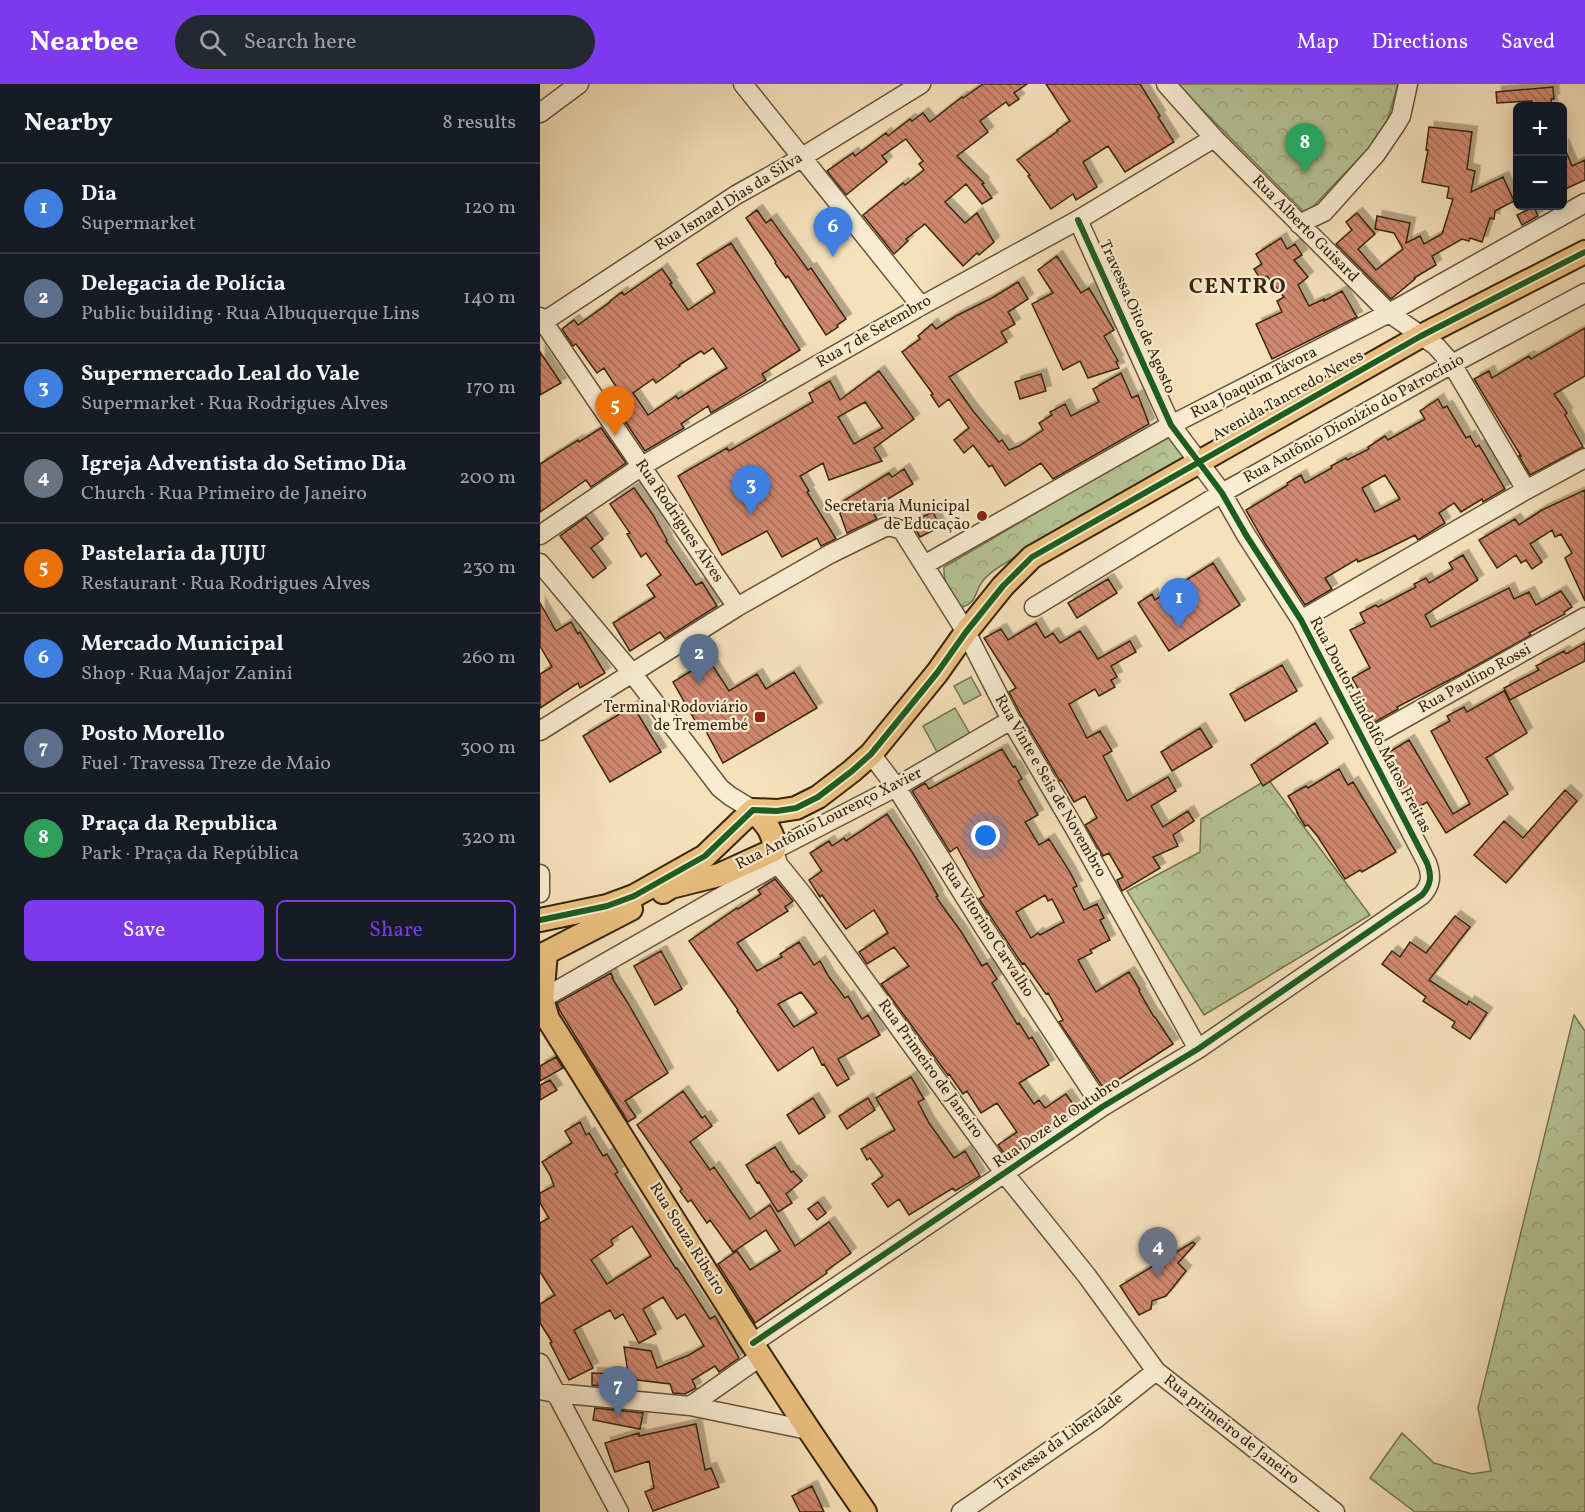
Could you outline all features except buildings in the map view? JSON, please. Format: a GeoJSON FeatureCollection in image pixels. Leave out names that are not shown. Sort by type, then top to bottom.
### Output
{"type":"FeatureCollection","features":[{"type":"Feature","properties":{"kind":"main road","name":"Avenida Tancredo Neves"},"geometry":{"type":"LineString","coordinates":[[966,632],[1004,586],[1032,557],[1421,336],[1585,252]]}},
{"type":"Feature","properties":{"kind":"main road","name":"Rua Antônio Lourenço Xavier"},"geometry":{"type":"LineString","coordinates":[[540,920],[607,906],[634,896],[705,856],[753,810],[777,811],[796,808],[818,797],[871,754],[937,673],[966,632]]}},
{"type":"Feature","properties":{"kind":"main road"},"geometry":{"type":"LineString","coordinates":[[753,810],[769,827],[773,836],[776,857]]}},
{"type":"Feature","properties":{"kind":"main road","name":"Rua Antônio Lourenço Xavier"},"geometry":{"type":"LineString","coordinates":[[543,956],[671,887],[776,857]]}},
{"type":"Feature","properties":{"kind":"main road","name":"Rua Souza Ribeiro"},"geometry":{"type":"LineString","coordinates":[[540,920],[551,935],[550,948],[543,956],[541,999],[548,1019],[756,1350],[865,1512]]}},
{"type":"Feature","properties":{"kind":"street"},"geometry":{"type":"LineString","coordinates":[[540,112],[579,84]]}},
{"type":"Feature","properties":{"kind":"street"},"geometry":{"type":"LineString","coordinates":[[743,84],[921,306]]}},
{"type":"Feature","properties":{"kind":"street","name":"Rua Ismael Dias da Silva"},"geometry":{"type":"LineString","coordinates":[[541,321],[736,195],[921,84]]}},
{"type":"Feature","properties":{"kind":"street","name":"Rua Alberto Guisard"},"geometry":{"type":"LineString","coordinates":[[1166,84],[1214,138],[1389,313],[1436,346],[1452,364],[1526,490]]}},
{"type":"Feature","properties":{"kind":"street"},"geometry":{"type":"LineString","coordinates":[[1314,239],[1324,212],[1376,154],[1395,126],[1401,116],[1408,84]]}},
{"type":"Feature","properties":{"kind":"street","name":"Rua 7 de Setembro"},"geometry":{"type":"LineString","coordinates":[[540,535],[642,466],[714,423],[1078,220],[1214,138]]}},
{"type":"Feature","properties":{"kind":"street","name":"Rua Joaquim Távora"},"geometry":{"type":"LineString","coordinates":[[924,565],[1171,425],[1389,313],[1585,203]]}},
{"type":"Feature","properties":{"kind":"street"},"geometry":{"type":"LineString","coordinates":[[1299,224],[1324,212]]}},
{"type":"Feature","properties":{"kind":"street","name":"Travessa Oito de Agosto"},"geometry":{"type":"LineString","coordinates":[[1078,220],[1171,425],[1198,462]]}},
{"type":"Feature","properties":{"kind":"street","name":"Rua Antônio Dionízio do Patrocínio"},"geometry":{"type":"LineString","coordinates":[[1034,607],[1222,493],[1452,364],[1585,293]]}},
{"type":"Feature","properties":{"kind":"street","name":"Rua Rodrigues Alves"},"geometry":{"type":"LineString","coordinates":[[541,321],[737,607]]}},
{"type":"Feature","properties":{"kind":"street"},"geometry":{"type":"LineString","coordinates":[[1300,620],[1585,458]]}},
{"type":"Feature","properties":{"kind":"street","name":"Rua Doutor Lindolfo Matos Freitas"},"geometry":{"type":"LineString","coordinates":[[1198,462],[1222,493],[1300,620],[1427,863],[1430,880]]}},
{"type":"Feature","properties":{"kind":"street","name":"Rua Vinte e Seis de Novembro"},"geometry":{"type":"LineString","coordinates":[[737,607],[830,554],[885,527],[897,528],[905,532],[966,632],[1011,720],[1198,1049]]}},
{"type":"Feature","properties":{"kind":"street"},"geometry":{"type":"LineString","coordinates":[[540,563],[632,673],[720,788],[753,810]]}},
{"type":"Feature","properties":{"kind":"street"},"geometry":{"type":"LineString","coordinates":[[540,731],[737,607]]}},
{"type":"Feature","properties":{"kind":"street","name":"Rua Paulino Rossi"},"geometry":{"type":"LineString","coordinates":[[1364,741],[1585,617]]}},
{"type":"Feature","properties":{"kind":"street","name":"Rua Antônio Lourenço Xavier"},"geometry":{"type":"LineString","coordinates":[[776,857],[1011,720]]}},
{"type":"Feature","properties":{"kind":"street","name":"Rua Vitorino Carvalho"},"geometry":{"type":"LineString","coordinates":[[871,754],[896,787],[983,926],[1102,1107]]}},
{"type":"Feature","properties":{"kind":"street"},"geometry":{"type":"LineString","coordinates":[[541,999],[776,857]]}},
{"type":"Feature","properties":{"kind":"street","name":"Rua Primeiro de Janeiro"},"geometry":{"type":"LineString","coordinates":[[776,857],[1005,1174],[1087,1276],[1156,1371]]}},
{"type":"Feature","properties":{"kind":"street"},"geometry":{"type":"LineString","coordinates":[[540,874],[540,893]]}},
{"type":"Feature","properties":{"kind":"street","name":"Rua Doze de Outubro"},"geometry":{"type":"LineString","coordinates":[[690,1406],[756,1350],[1005,1174],[1102,1107],[1198,1049],[1422,895],[1428,888],[1430,880]]}},
{"type":"Feature","properties":{"kind":"street"},"geometry":{"type":"LineString","coordinates":[[540,1363],[548,1392],[619,1512]]}},
{"type":"Feature","properties":{"kind":"street","name":"Travessa da Liberdade"},"geometry":{"type":"LineString","coordinates":[[961,1512],[1097,1418],[1156,1371]]}},
{"type":"Feature","properties":{"kind":"street","name":"Rua primeiro de Janeiro"},"geometry":{"type":"LineString","coordinates":[[1156,1371],[1335,1512]]}},
{"type":"Feature","properties":{"kind":"street"},"geometry":{"type":"LineString","coordinates":[[548,1392],[690,1406],[808,1430]]}},
{"type":"Feature","properties":{"kind":"green space"},"geometry":{"type":"Polygon","coordinates":[[[1177,84],[1398,84],[1384,132],[1306,214],[1177,84]]]}},
{"type":"Feature","properties":{"kind":"green space"},"geometry":{"type":"Polygon","coordinates":[[[1167,436],[1176,443],[1189,461],[1069,525],[999,567],[984,580],[968,605],[963,607],[951,595],[946,584],[944,567],[1167,436]]]}},
{"type":"Feature","properties":{"kind":"green space"},"geometry":{"type":"Polygon","coordinates":[[[971,677],[981,695],[964,704],[954,686],[971,677]]]}},
{"type":"Feature","properties":{"kind":"green space"},"geometry":{"type":"Polygon","coordinates":[[[955,708],[970,734],[937,752],[923,726],[955,708]]]}},
{"type":"Feature","properties":{"kind":"green space"},"geometry":{"type":"Polygon","coordinates":[[[1268,779],[1370,915],[1204,1015],[1127,891],[1200,852],[1201,819],[1268,779]]]}},
{"type":"Feature","properties":{"kind":"green space"},"geometry":{"type":"Polygon","coordinates":[[[1574,1015],[1585,1031],[1585,1512],[1415,1512],[1370,1478],[1402,1433],[1434,1463],[1472,1474],[1491,1471],[1478,1408],[1574,1015]]]}},
{"type":"Feature","properties":{"kind":"cycle path"},"geometry":{"type":"LineString","coordinates":[[753,1343],[1102,1107],[1198,1049],[1422,895],[1429,884],[1430,872],[1427,863],[1301,620],[1246,535],[1222,493],[1171,425],[1078,220]]}},
{"type":"Feature","properties":{"kind":"cycle path"},"geometry":{"type":"LineString","coordinates":[[540,920],[607,906],[634,896],[705,856],[753,810],[777,811],[796,808],[818,797],[871,754],[937,673],[1003,586],[1032,557],[1421,336],[1585,252]]}},
{"type":"Feature","properties":{"kind":"place","name":"Praça da Republica"},"geometry":{"type":"Point","coordinates":[1305,173]}},
{"type":"Feature","properties":{"kind":"place","name":"Mercado Municipal"},"geometry":{"type":"Point","coordinates":[833,257]}},
{"type":"Feature","properties":{"kind":"place","name":"Pastelaria da JUJU"},"geometry":{"type":"Point","coordinates":[615,436]}},
{"type":"Feature","properties":{"kind":"place","name":"Supermercado Leal do Vale"},"geometry":{"type":"Point","coordinates":[751,515]}},
{"type":"Feature","properties":{"kind":"place","name":"Secretaria Municipal de Educação"},"geometry":{"type":"Point","coordinates":[982,516]}},
{"type":"Feature","properties":{"kind":"place","name":"Dia"},"geometry":{"type":"Point","coordinates":[1179,628]}},
{"type":"Feature","properties":{"kind":"place","name":"Delegacia de Polícia"},"geometry":{"type":"Point","coordinates":[699,684]}},
{"type":"Feature","properties":{"kind":"place","name":"Terminal Rodoviário de Tremembé"},"geometry":{"type":"Point","coordinates":[760,717]}},
{"type":"Feature","properties":{"kind":"place","name":"Igreja Adventista do Setimo Dia"},"geometry":{"type":"Point","coordinates":[1158,1277]}},
{"type":"Feature","properties":{"kind":"place","name":"Posto Morello"},"geometry":{"type":"Point","coordinates":[618,1416]}},
{"type":"Feature","properties":{"kind":"district","name":"CENTRO"},"geometry":{"type":"Point","coordinates":[1238,287]}}]}
